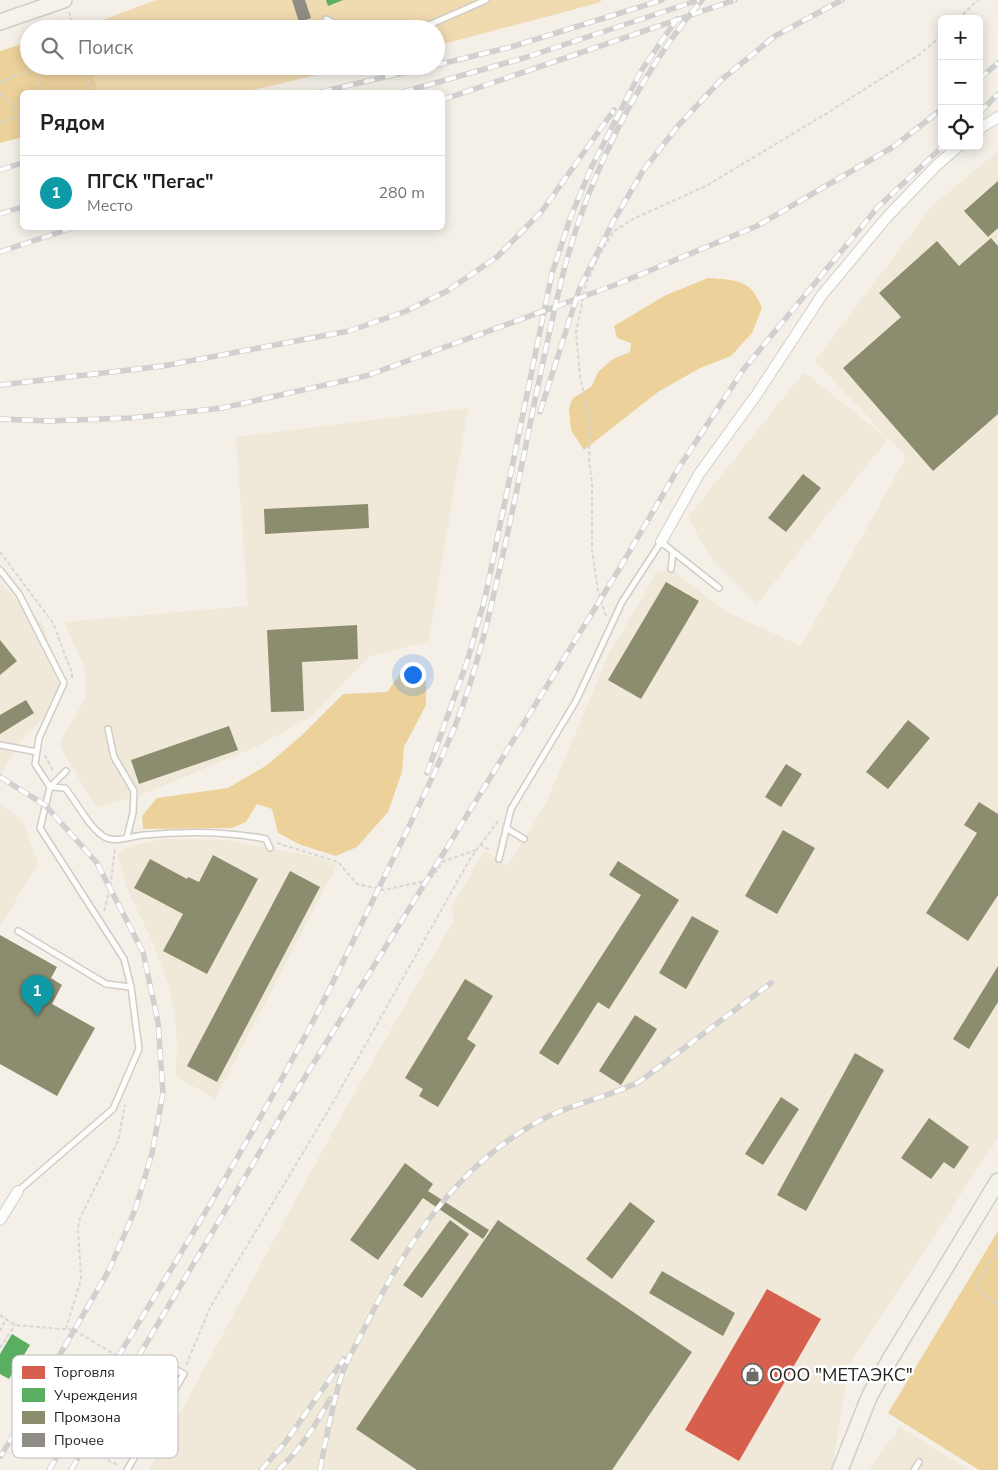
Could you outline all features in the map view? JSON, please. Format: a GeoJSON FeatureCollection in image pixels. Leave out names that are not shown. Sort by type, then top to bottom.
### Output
{"type":"FeatureCollection","features":[{"type":"Feature","properties":{"kind":"street"},"geometry":{"type":"LineString","coordinates":[[0,22],[66,5]]}},
{"type":"Feature","properties":{"kind":"street"},"geometry":{"type":"LineString","coordinates":[[983,126],[998,117]]}},
{"type":"Feature","properties":{"kind":"street"},"geometry":{"type":"LineString","coordinates":[[661,542],[699,474],[757,394],[822,295],[887,217],[936,166],[954,150]]}},
{"type":"Feature","properties":{"kind":"street"},"geometry":{"type":"LineString","coordinates":[[840,1470],[870,1395],[889,1360],[998,1182]]}},
{"type":"Feature","properties":{"kind":"street"},"geometry":{"type":"LineString","coordinates":[[0,1220],[18,1191]]}},
{"type":"Feature","properties":{"kind":"lane"},"geometry":{"type":"LineString","coordinates":[[440,20],[486,0]]}},
{"type":"Feature","properties":{"kind":"lane"},"geometry":{"type":"LineString","coordinates":[[499,857],[511,809],[576,701],[622,602],[661,542],[719,588]]}},
{"type":"Feature","properties":{"kind":"lane"},"geometry":{"type":"LineString","coordinates":[[671,569],[673,552]]}},
{"type":"Feature","properties":{"kind":"lane"},"geometry":{"type":"LineString","coordinates":[[0,570],[19,594],[64,683],[39,738],[35,764],[50,786],[65,788],[103,836],[116,841],[127,837],[166,833],[237,833],[266,839],[270,848]]}},
{"type":"Feature","properties":{"kind":"lane"},"geometry":{"type":"LineString","coordinates":[[108,729],[114,757],[134,791],[133,813],[127,837]]}},
{"type":"Feature","properties":{"kind":"lane"},"geometry":{"type":"LineString","coordinates":[[0,745],[37,752]]}},
{"type":"Feature","properties":{"kind":"lane"},"geometry":{"type":"LineString","coordinates":[[18,1191],[113,1109],[139,1049],[131,987],[124,959],[40,828],[50,786],[66,772]]}},
{"type":"Feature","properties":{"kind":"lane"},"geometry":{"type":"LineString","coordinates":[[506,828],[524,839]]}},
{"type":"Feature","properties":{"kind":"lane"},"geometry":{"type":"LineString","coordinates":[[18,931],[106,984],[131,987]]}},
{"type":"Feature","properties":{"kind":"lane"},"geometry":{"type":"LineString","coordinates":[[178,1371],[184,1374],[178,1384]]}},
{"type":"Feature","properties":{"kind":"lane"},"geometry":{"type":"LineString","coordinates":[[126,1470],[133,1458]]}},
{"type":"Feature","properties":{"kind":"lane"},"geometry":{"type":"LineString","coordinates":[[914,1470],[919,1462]]}},
{"type":"Feature","properties":{"kind":"path"},"geometry":{"type":"LineString","coordinates":[[962,15],[978,0]]}},
{"type":"Feature","properties":{"kind":"path"},"geometry":{"type":"LineString","coordinates":[[66,5],[71,20]]}},
{"type":"Feature","properties":{"kind":"path"},"geometry":{"type":"LineString","coordinates":[[613,622],[604,614],[598,591],[592,549],[592,483],[589,461],[590,421],[580,376],[576,332],[586,284],[600,254],[614,232],[633,219],[706,186],[824,115],[920,54],[938,38]]}},
{"type":"Feature","properties":{"kind":"path"},"geometry":{"type":"LineString","coordinates":[[0,82],[20,75]]}},
{"type":"Feature","properties":{"kind":"path"},"geometry":{"type":"LineString","coordinates":[[38,75],[39,90]]}},
{"type":"Feature","properties":{"kind":"path"},"geometry":{"type":"LineString","coordinates":[[87,75],[91,90]]}},
{"type":"Feature","properties":{"kind":"path"},"geometry":{"type":"LineString","coordinates":[[0,93],[20,114]]}},
{"type":"Feature","properties":{"kind":"path"},"geometry":{"type":"LineString","coordinates":[[0,123],[20,117]]}},
{"type":"Feature","properties":{"kind":"path"},"geometry":{"type":"LineString","coordinates":[[184,1374],[187,1361],[211,1306],[331,1106],[476,850],[500,819],[511,809]]}},
{"type":"Feature","properties":{"kind":"path"},"geometry":{"type":"LineString","coordinates":[[266,839],[338,862],[357,884],[384,890],[426,881],[433,876],[444,861],[476,850]]}},
{"type":"Feature","properties":{"kind":"path"},"geometry":{"type":"LineString","coordinates":[[101,923],[110,889],[116,841]]}},
{"type":"Feature","properties":{"kind":"path"},"geometry":{"type":"LineString","coordinates":[[480,844],[499,857]]}},
{"type":"Feature","properties":{"kind":"path"},"geometry":{"type":"LineString","coordinates":[[66,1330],[81,1280],[78,1228],[80,1218],[118,1141],[126,1106],[116,1101]]}},
{"type":"Feature","properties":{"kind":"path"},"geometry":{"type":"LineString","coordinates":[[998,1249],[976,1286],[998,1306]]}},
{"type":"Feature","properties":{"kind":"path"},"geometry":{"type":"LineString","coordinates":[[0,1315],[15,1325],[74,1330],[116,1355]]}},
{"type":"Feature","properties":{"kind":"path"},"geometry":{"type":"LineString","coordinates":[[0,1331],[6,1319]]}},
{"type":"Feature","properties":{"kind":"path"},"geometry":{"type":"LineString","coordinates":[[0,1348],[15,1325]]}},
{"type":"Feature","properties":{"kind":"path"},"geometry":{"type":"LineString","coordinates":[[104,1458],[126,1470]]}},
{"type":"Feature","properties":{"kind":"shaded area"},"geometry":{"type":"Polygon","coordinates":[[[156,0],[602,0],[598,3],[445,44],[445,20],[103,20],[156,0]]]}},
{"type":"Feature","properties":{"kind":"shaded area"},"geometry":{"type":"Polygon","coordinates":[[[20,45],[20,75],[93,75],[97,90],[20,90],[20,138],[0,143],[0,51],[20,45]]]}},
{"type":"Feature","properties":{"kind":"shaded area"},"geometry":{"type":"Polygon","coordinates":[[[93,75],[317,75],[254,90],[97,90],[93,75]]]}},
{"type":"Feature","properties":{"kind":"shaded area"},"geometry":{"type":"Polygon","coordinates":[[[998,151],[998,1138],[849,1365],[832,1470],[149,1470],[156,1458],[178,1458],[178,1417],[343,1113],[454,920],[451,908],[485,850],[508,866],[546,803],[608,656],[656,574],[671,569],[725,611],[801,646],[906,457],[815,361],[932,206],[998,151]]]}},
{"type":"Feature","properties":{"kind":"shaded area"},"geometry":{"type":"Polygon","coordinates":[[[708,278],[727,279],[741,283],[753,291],[762,308],[752,333],[731,356],[700,368],[658,392],[584,450],[571,430],[569,409],[572,399],[592,386],[598,372],[613,359],[630,352],[631,343],[617,338],[614,326],[666,295],[708,278]]]}},
{"type":"Feature","properties":{"kind":"shaded area"},"geometry":{"type":"Polygon","coordinates":[[[804,372],[888,439],[757,604],[710,557],[688,517],[804,372]]]}},
{"type":"Feature","properties":{"kind":"shaded area"},"geometry":{"type":"Polygon","coordinates":[[[468,408],[429,641],[370,656],[312,716],[260,745],[141,795],[96,808],[59,744],[86,697],[85,668],[64,622],[248,606],[236,437],[468,408]]]}},
{"type":"Feature","properties":{"kind":"shaded area"},"geometry":{"type":"Polygon","coordinates":[[[0,582],[44,626],[60,691],[44,717],[18,743],[0,777],[0,582]]]}},
{"type":"Feature","properties":{"kind":"shaded area"},"geometry":{"type":"Polygon","coordinates":[[[400,674],[426,681],[426,705],[404,747],[402,772],[388,812],[357,847],[336,856],[301,845],[278,833],[272,809],[257,804],[246,822],[232,828],[143,829],[142,816],[157,798],[228,788],[267,765],[301,736],[343,694],[387,692],[400,674]]]}},
{"type":"Feature","properties":{"kind":"shaded area"},"geometry":{"type":"Polygon","coordinates":[[[0,804],[23,821],[38,863],[0,927],[0,804]]]}},
{"type":"Feature","properties":{"kind":"shaded area"},"geometry":{"type":"Polygon","coordinates":[[[162,839],[225,840],[317,857],[337,865],[215,1099],[176,1076],[177,1041],[174,1010],[168,984],[153,943],[126,886],[118,854],[129,847],[162,839]]]}},
{"type":"Feature","properties":{"kind":"shaded area"},"geometry":{"type":"Polygon","coordinates":[[[998,1231],[998,1470],[979,1470],[888,1413],[998,1231]]]}},
{"type":"Feature","properties":{"kind":"shaded area"},"geometry":{"type":"Polygon","coordinates":[[[900,1427],[969,1470],[869,1470],[900,1427]]]}},
{"type":"Feature","properties":{"kind":"building: Торговля","name":"ООО \"МЕТАЭКС\""},"geometry":{"type":"Polygon","coordinates":[[[767,1289],[821,1319],[739,1461],[685,1430],[767,1289]]]}},
{"type":"Feature","properties":{"kind":"building: Учреждения"},"geometry":{"type":"Polygon","coordinates":[[[326,0],[343,0],[328,6],[326,0]]]}},
{"type":"Feature","properties":{"kind":"building: Учреждения"},"geometry":{"type":"Polygon","coordinates":[[[12,1334],[30,1345],[24,1355],[12,1355],[12,1374],[9,1379],[0,1374],[0,1354],[12,1334]]]}},
{"type":"Feature","properties":{"kind":"building: Промзона"},"geometry":{"type":"Polygon","coordinates":[[[998,181],[998,228],[988,237],[964,211],[998,181]]]}},
{"type":"Feature","properties":{"kind":"building: Промзона"},"geometry":{"type":"Polygon","coordinates":[[[991,238],[998,246],[998,414],[933,471],[843,368],[901,317],[879,293],[937,241],[959,266],[991,238]]]}},
{"type":"Feature","properties":{"kind":"building: Промзона"},"geometry":{"type":"Polygon","coordinates":[[[803,474],[821,488],[786,532],[768,518],[803,474]]]}},
{"type":"Feature","properties":{"kind":"building: Промзона"},"geometry":{"type":"Polygon","coordinates":[[[368,504],[369,528],[265,534],[264,509],[368,504]]]}},
{"type":"Feature","properties":{"kind":"building: Промзона"},"geometry":{"type":"Polygon","coordinates":[[[666,582],[699,601],[641,699],[608,680],[666,582]]]}},
{"type":"Feature","properties":{"kind":"building: Промзона"},"geometry":{"type":"Polygon","coordinates":[[[357,625],[358,659],[302,662],[304,711],[271,712],[267,630],[357,625]]]}},
{"type":"Feature","properties":{"kind":"building: Промзона"},"geometry":{"type":"Polygon","coordinates":[[[0,640],[17,661],[0,675],[0,640]]]}},
{"type":"Feature","properties":{"kind":"building: Промзона"},"geometry":{"type":"Polygon","coordinates":[[[26,700],[34,713],[0,734],[0,715],[26,700]]]}},
{"type":"Feature","properties":{"kind":"building: Промзона"},"geometry":{"type":"Polygon","coordinates":[[[908,720],[930,738],[888,789],[866,772],[908,720]]]}},
{"type":"Feature","properties":{"kind":"building: Промзона"},"geometry":{"type":"Polygon","coordinates":[[[229,726],[238,750],[139,784],[131,760],[229,726]]]}},
{"type":"Feature","properties":{"kind":"building: Промзона"},"geometry":{"type":"Polygon","coordinates":[[[786,764],[802,774],[781,807],[765,797],[786,764]]]}},
{"type":"Feature","properties":{"kind":"building: Промзона"},"geometry":{"type":"Polygon","coordinates":[[[979,802],[998,814],[998,895],[968,941],[926,913],[977,833],[964,825],[979,802]]]}},
{"type":"Feature","properties":{"kind":"building: Промзона"},"geometry":{"type":"Polygon","coordinates":[[[783,830],[815,848],[777,914],[745,896],[783,830]]]}},
{"type":"Feature","properties":{"kind":"building: Промзона"},"geometry":{"type":"Polygon","coordinates":[[[213,855],[258,879],[207,974],[163,951],[183,914],[134,888],[150,859],[187,879],[188,877],[199,882],[213,855]]]}},
{"type":"Feature","properties":{"kind":"building: Промзона"},"geometry":{"type":"Polygon","coordinates":[[[618,861],[679,900],[609,1009],[598,1002],[558,1065],[539,1053],[641,895],[609,875],[618,861]]]}},
{"type":"Feature","properties":{"kind":"building: Промзона"},"geometry":{"type":"Polygon","coordinates":[[[290,871],[320,887],[217,1082],[187,1066],[290,871]]]}},
{"type":"Feature","properties":{"kind":"building: Промзона"},"geometry":{"type":"Polygon","coordinates":[[[692,916],[719,931],[686,989],[659,973],[692,916]]]}},
{"type":"Feature","properties":{"kind":"building: Промзона"},"geometry":{"type":"Polygon","coordinates":[[[0,935],[57,967],[51,978],[62,985],[52,1004],[95,1028],[57,1096],[0,1064],[0,935]]]}},
{"type":"Feature","properties":{"kind":"building: Промзона"},"geometry":{"type":"Polygon","coordinates":[[[998,966],[998,1002],[969,1049],[953,1039],[998,966]]]}},
{"type":"Feature","properties":{"kind":"building: Промзона"},"geometry":{"type":"Polygon","coordinates":[[[465,979],[493,996],[467,1039],[476,1045],[438,1107],[419,1096],[423,1089],[405,1078],[465,979]]]}},
{"type":"Feature","properties":{"kind":"building: Промзона"},"geometry":{"type":"Polygon","coordinates":[[[635,1015],[657,1029],[621,1085],[599,1071],[635,1015]]]}},
{"type":"Feature","properties":{"kind":"building: Промзона"},"geometry":{"type":"Polygon","coordinates":[[[855,1053],[884,1070],[806,1211],[777,1195],[855,1053]]]}},
{"type":"Feature","properties":{"kind":"building: Промзона"},"geometry":{"type":"Polygon","coordinates":[[[781,1097],[799,1109],[763,1165],[745,1154],[781,1097]]]}},
{"type":"Feature","properties":{"kind":"building: Промзона"},"geometry":{"type":"Polygon","coordinates":[[[929,1118],[969,1147],[954,1169],[944,1162],[931,1179],[901,1158],[929,1118]]]}},
{"type":"Feature","properties":{"kind":"building: Промзона"},"geometry":{"type":"Polygon","coordinates":[[[405,1163],[433,1184],[428,1191],[489,1230],[483,1239],[423,1198],[378,1260],[350,1240],[405,1163]]]}},
{"type":"Feature","properties":{"kind":"building: Промзона"},"geometry":{"type":"Polygon","coordinates":[[[630,1202],[655,1221],[612,1279],[586,1259],[630,1202]]]}},
{"type":"Feature","properties":{"kind":"building: Промзона"},"geometry":{"type":"Polygon","coordinates":[[[450,1220],[469,1234],[422,1298],[403,1285],[450,1220]]]}},
{"type":"Feature","properties":{"kind":"building: Промзона"},"geometry":{"type":"Polygon","coordinates":[[[498,1220],[692,1352],[612,1470],[417,1470],[356,1429],[498,1220]]]}},
{"type":"Feature","properties":{"kind":"building: Промзона"},"geometry":{"type":"Polygon","coordinates":[[[662,1271],[735,1313],[723,1336],[649,1293],[662,1271]]]}},
{"type":"Feature","properties":{"kind":"building: Прочее"},"geometry":{"type":"Polygon","coordinates":[[[292,0],[305,0],[311,18],[298,20],[292,0]]]}},
{"type":"Feature","properties":{"kind":"railway"},"geometry":{"type":"LineString","coordinates":[[445,63],[511,47],[662,0]]}},
{"type":"Feature","properties":{"kind":"railway"},"geometry":{"type":"LineString","coordinates":[[410,90],[524,58],[699,0]]}},
{"type":"Feature","properties":{"kind":"railway"},"geometry":{"type":"LineString","coordinates":[[119,1355],[208,1208],[298,1049],[338,973],[446,748],[470,684],[488,619],[511,519],[547,343],[573,238],[601,165],[636,95],[679,29],[702,0]]}},
{"type":"Feature","properties":{"kind":"railway"},"geometry":{"type":"LineString","coordinates":[[445,99],[735,0]]}},
{"type":"Feature","properties":{"kind":"railway"},"geometry":{"type":"LineString","coordinates":[[540,412],[580,287],[614,220],[643,171],[677,127],[720,81],[775,36],[842,0]]}},
{"type":"Feature","properties":{"kind":"railway"},"geometry":{"type":"LineString","coordinates":[[427,773],[467,662],[485,598],[552,273],[571,216],[592,166],[641,71],[677,19]]}},
{"type":"Feature","properties":{"kind":"railway"},"geometry":{"type":"LineString","coordinates":[[983,76],[998,63]]}},
{"type":"Feature","properties":{"kind":"railway"},"geometry":{"type":"LineString","coordinates":[[329,90],[393,75]]}},
{"type":"Feature","properties":{"kind":"railway"},"geometry":{"type":"LineString","coordinates":[[983,109],[998,94]]}},
{"type":"Feature","properties":{"kind":"railway"},"geometry":{"type":"LineString","coordinates":[[0,385],[163,366],[349,331],[404,312],[447,291],[497,257],[542,211],[614,110]]}},
{"type":"Feature","properties":{"kind":"railway"},"geometry":{"type":"LineString","coordinates":[[0,419],[48,421],[131,418],[222,408],[366,376],[620,283],[757,226],[893,147],[938,112]]}},
{"type":"Feature","properties":{"kind":"railway"},"geometry":{"type":"LineString","coordinates":[[139,1355],[289,1103],[618,571],[678,469],[743,370],[878,207],[939,150]]}},
{"type":"Feature","properties":{"kind":"railway"},"geometry":{"type":"LineString","coordinates":[[0,170],[20,164]]}},
{"type":"Feature","properties":{"kind":"railway"},"geometry":{"type":"LineString","coordinates":[[0,214],[20,208]]}},
{"type":"Feature","properties":{"kind":"railway"},"geometry":{"type":"LineString","coordinates":[[0,252],[66,230]]}},
{"type":"Feature","properties":{"kind":"railway"},"geometry":{"type":"LineString","coordinates":[[0,777],[45,805],[97,863],[143,952],[158,1022],[163,1093],[152,1153],[135,1210],[109,1270],[60,1355]]}},
{"type":"Feature","properties":{"kind":"railway"},"geometry":{"type":"LineString","coordinates":[[320,1470],[335,1398],[347,1361],[399,1264],[417,1236],[458,1184],[482,1161],[537,1122],[562,1110],[639,1082],[771,983]]}},
{"type":"Feature","properties":{"kind":"railway"},"geometry":{"type":"LineString","coordinates":[[261,1470],[284,1444],[344,1359]]}},
{"type":"Feature","properties":{"kind":"railway"},"geometry":{"type":"LineString","coordinates":[[278,1470],[307,1437],[330,1399]]}},
{"type":"Feature","properties":{"kind":"railway"},"geometry":{"type":"LineString","coordinates":[[1,1456],[12,1437]]}},
{"type":"Feature","properties":{"kind":"railway"},"geometry":{"type":"LineString","coordinates":[[49,1470],[56,1458]]}},
{"type":"Feature","properties":{"kind":"railway"},"geometry":{"type":"LineString","coordinates":[[71,1470],[78,1458]]}},
{"type":"Feature","properties":{"kind":"place","name":"ПГСК \"Пегас\""},"geometry":{"type":"Point","coordinates":[37,1016]}},
{"type":"Feature","properties":{"kind":"place","name":"ООО \"МЕТАЭКС\""},"geometry":{"type":"Point","coordinates":[753,1375]}}]}
